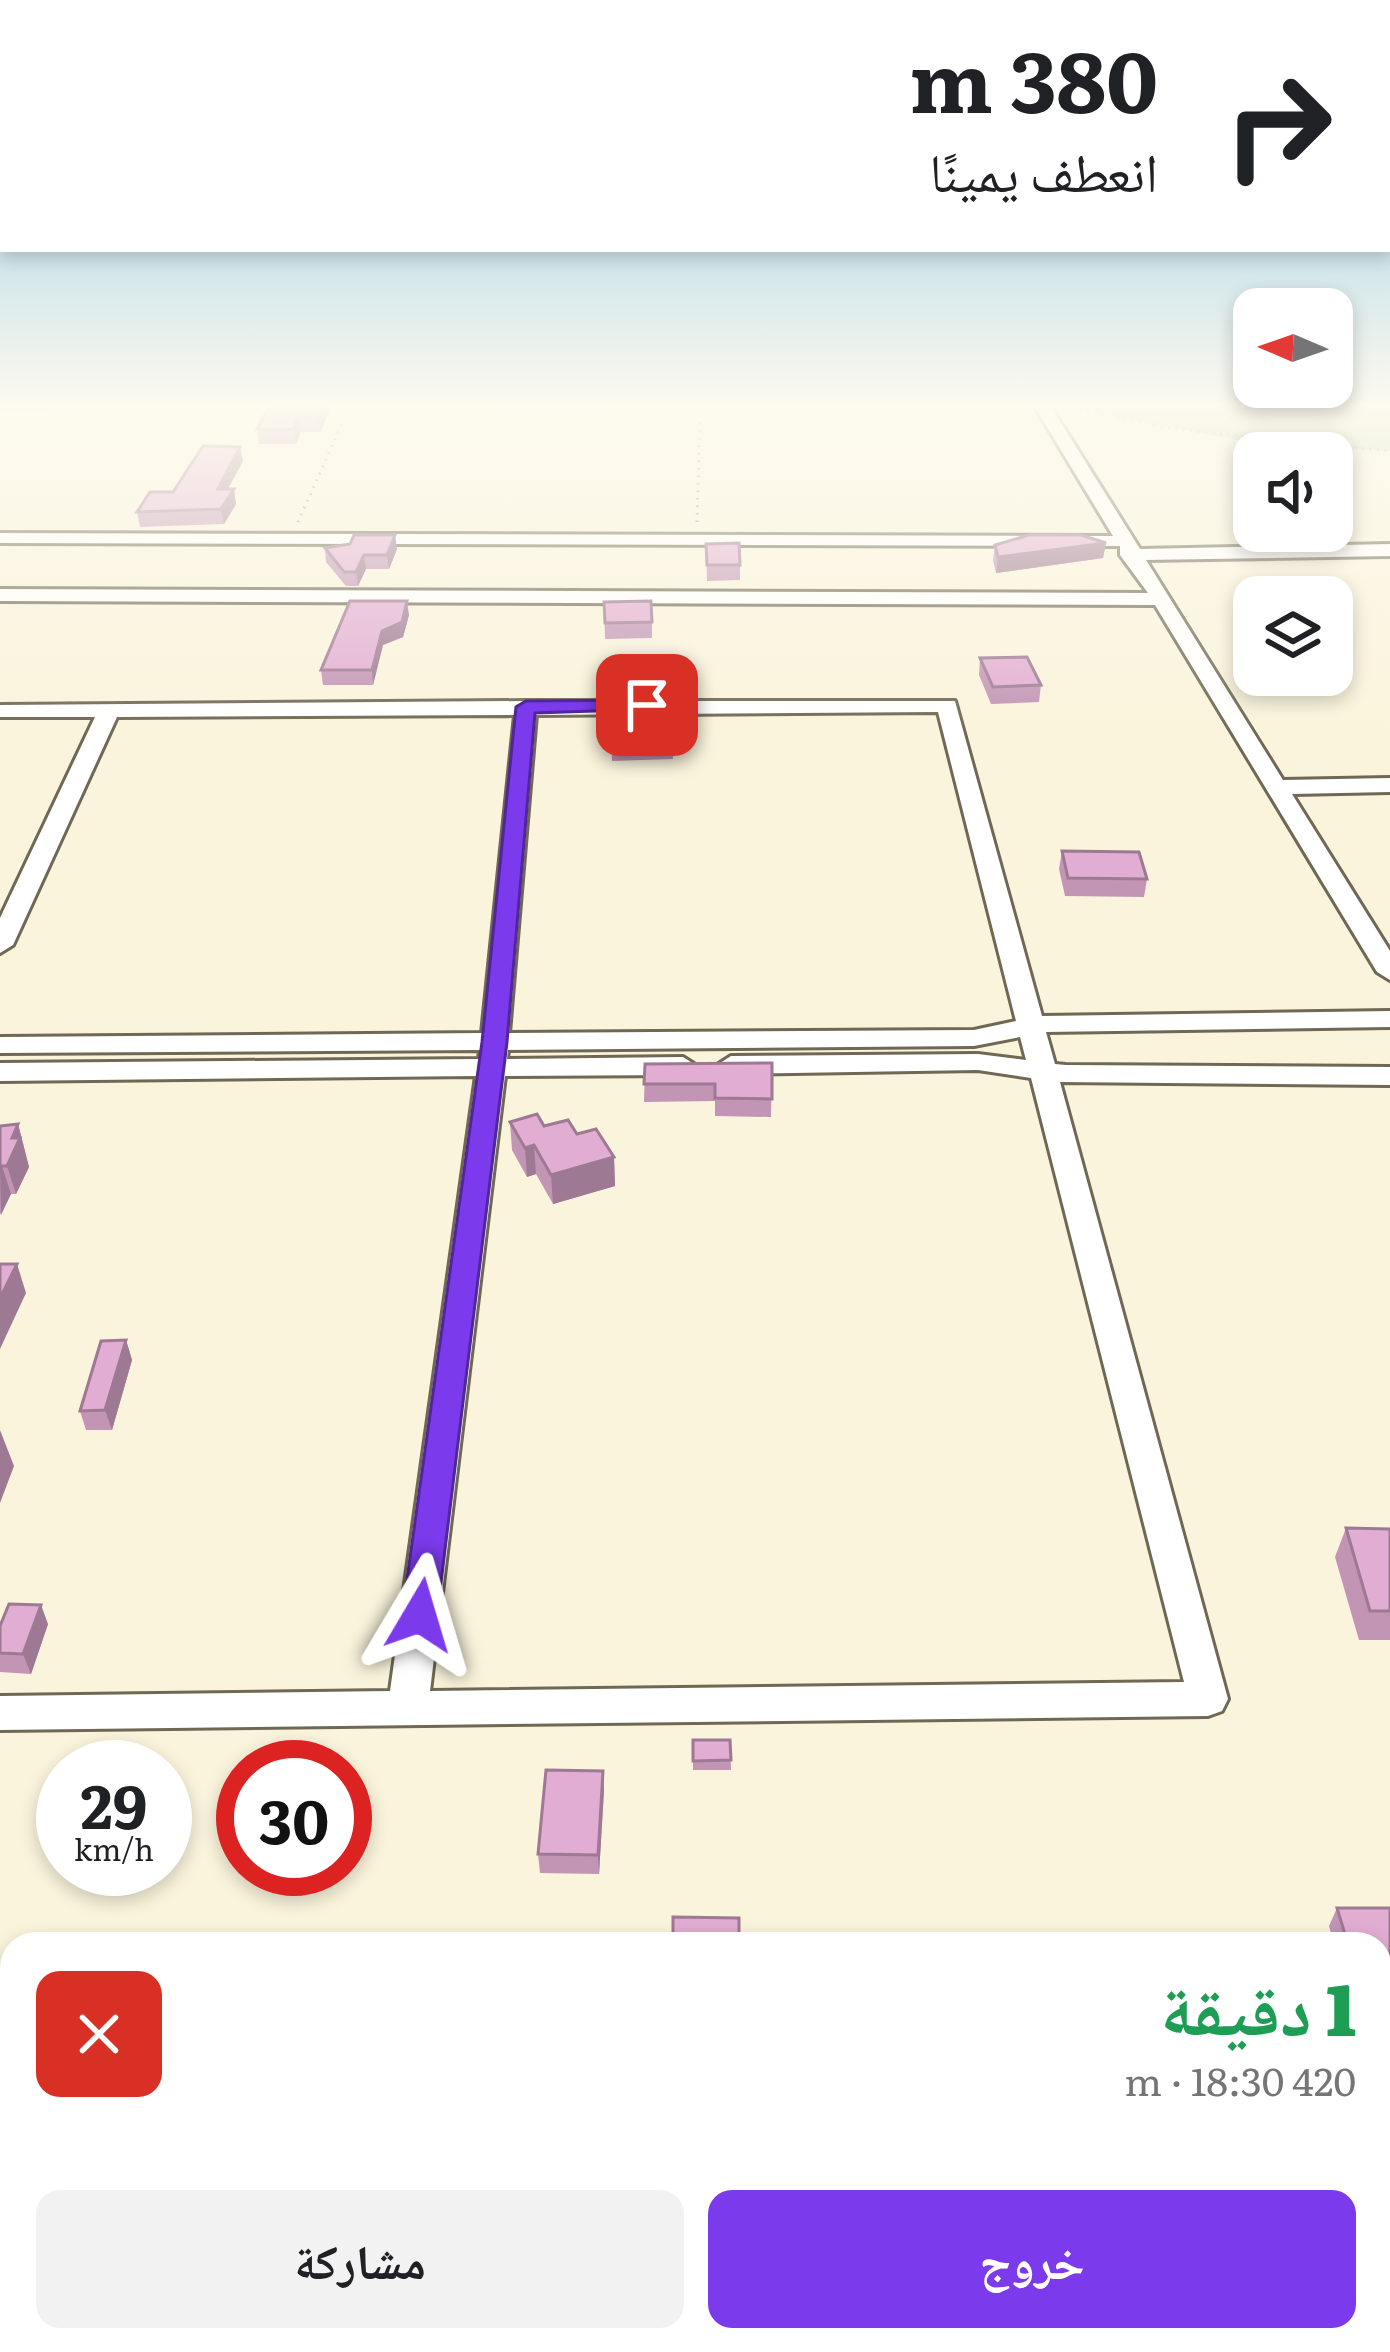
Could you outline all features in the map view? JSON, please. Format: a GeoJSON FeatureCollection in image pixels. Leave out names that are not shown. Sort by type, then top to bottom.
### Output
{"type":"FeatureCollection","features":[{"type":"Feature","properties":{"kind":"street"},"geometry":{"type":"LineString","coordinates":[[1107,517],[1390,972]]}},
{"type":"Feature","properties":{"kind":"street"},"geometry":{"type":"LineString","coordinates":[[0,538],[697,540],[1390,550]]}},
{"type":"Feature","properties":{"kind":"street"},"geometry":{"type":"LineString","coordinates":[[0,595],[1156,599]]}},
{"type":"Feature","properties":{"kind":"street"},"geometry":{"type":"LineString","coordinates":[[0,711],[947,706],[1208,1699],[0,1713]]}},
{"type":"Feature","properties":{"kind":"street"},"geometry":{"type":"LineString","coordinates":[[408,1706],[493,1055],[526,707]]}},
{"type":"Feature","properties":{"kind":"street"},"geometry":{"type":"LineString","coordinates":[[0,945],[109,710]]}},
{"type":"Feature","properties":{"kind":"street"},"geometry":{"type":"LineString","coordinates":[[1276,787],[1390,785]]}},
{"type":"Feature","properties":{"kind":"street"},"geometry":{"type":"LineString","coordinates":[[0,1072],[974,1038],[1033,1025],[1390,1019]]}},
{"type":"Feature","properties":{"kind":"street"},"geometry":{"type":"LineString","coordinates":[[0,1045],[977,1062],[1044,1072],[1390,1076]]}},
{"type":"Feature","properties":{"kind":"path"},"geometry":{"type":"LineString","coordinates":[[291,538],[300,517]]}},
{"type":"Feature","properties":{"kind":"path"},"geometry":{"type":"LineString","coordinates":[[697,540],[698,517]]}},
{"type":"Feature","properties":{"kind":"building"},"geometry":{"type":"Polygon","coordinates":[[[354,535],[395,535],[387,555],[364,555],[356,572],[344,572],[325,548],[350,544],[354,535]]]}},
{"type":"Feature","properties":{"kind":"building"},"geometry":{"type":"Polygon","coordinates":[[[1029,535],[1081,535],[1106,543],[998,557],[995,545],[1029,535]]]}},
{"type":"Feature","properties":{"kind":"building"},"geometry":{"type":"Polygon","coordinates":[[[739,543],[740,565],[707,565],[706,544],[739,543]]]}},
{"type":"Feature","properties":{"kind":"building"},"geometry":{"type":"Polygon","coordinates":[[[350,601],[407,601],[402,622],[382,631],[372,670],[321,670],[350,601]]]}},
{"type":"Feature","properties":{"kind":"building"},"geometry":{"type":"Polygon","coordinates":[[[651,601],[652,622],[605,623],[604,602],[651,601]]]}},
{"type":"Feature","properties":{"kind":"building"},"geometry":{"type":"Polygon","coordinates":[[[1027,657],[1041,685],[993,687],[980,658],[1027,657]]]}},
{"type":"Feature","properties":{"kind":"building"},"geometry":{"type":"Polygon","coordinates":[[[671,718],[673,742],[611,744],[611,719],[671,718]]]}},
{"type":"Feature","properties":{"kind":"building"},"geometry":{"type":"Polygon","coordinates":[[[1062,851],[1139,852],[1147,879],[1068,878],[1062,851]]]}},
{"type":"Feature","properties":{"kind":"building"},"geometry":{"type":"Polygon","coordinates":[[[772,1063],[772,1099],[715,1098],[715,1084],[644,1084],[645,1064],[772,1063]]]}},
{"type":"Feature","properties":{"kind":"building"},"geometry":{"type":"Polygon","coordinates":[[[537,1114],[544,1126],[568,1120],[577,1134],[596,1129],[614,1157],[551,1175],[534,1145],[525,1148],[510,1122],[537,1114]]]}},
{"type":"Feature","properties":{"kind":"building"},"geometry":{"type":"Polygon","coordinates":[[[18,1124],[12,1138],[20,1138],[7,1166],[0,1169],[0,1126],[18,1124]]]}},
{"type":"Feature","properties":{"kind":"building"},"geometry":{"type":"Polygon","coordinates":[[[0,1264],[17,1264],[0,1298],[0,1264]]]}},
{"type":"Feature","properties":{"kind":"building"},"geometry":{"type":"Polygon","coordinates":[[[126,1340],[105,1410],[80,1411],[101,1341],[126,1340]]]}},
{"type":"Feature","properties":{"kind":"building"},"geometry":{"type":"Polygon","coordinates":[[[1346,1528],[1390,1529],[1390,1611],[1370,1611],[1346,1528]]]}},
{"type":"Feature","properties":{"kind":"building"},"geometry":{"type":"Polygon","coordinates":[[[9,1604],[41,1605],[23,1654],[0,1653],[0,1626],[9,1604]]]}},
{"type":"Feature","properties":{"kind":"building"},"geometry":{"type":"Polygon","coordinates":[[[693,1740],[730,1740],[731,1760],[693,1761],[693,1740]]]}},
{"type":"Feature","properties":{"kind":"building"},"geometry":{"type":"Polygon","coordinates":[[[546,1770],[603,1771],[598,1855],[538,1854],[546,1770]]]}},
{"type":"Feature","properties":{"kind":"building"},"geometry":{"type":"Polygon","coordinates":[[[1337,1908],[1390,1908],[1390,1932],[1344,1932],[1337,1908]]]}},
{"type":"Feature","properties":{"kind":"building"},"geometry":{"type":"Polygon","coordinates":[[[673,1917],[739,1918],[739,1932],[673,1932],[673,1917]]]}},
{"type":"Feature","properties":{"kind":"route"},"geometry":{"type":"LineString","coordinates":[[420,1615],[495,1042],[526,707],[647,705]]}}]}
